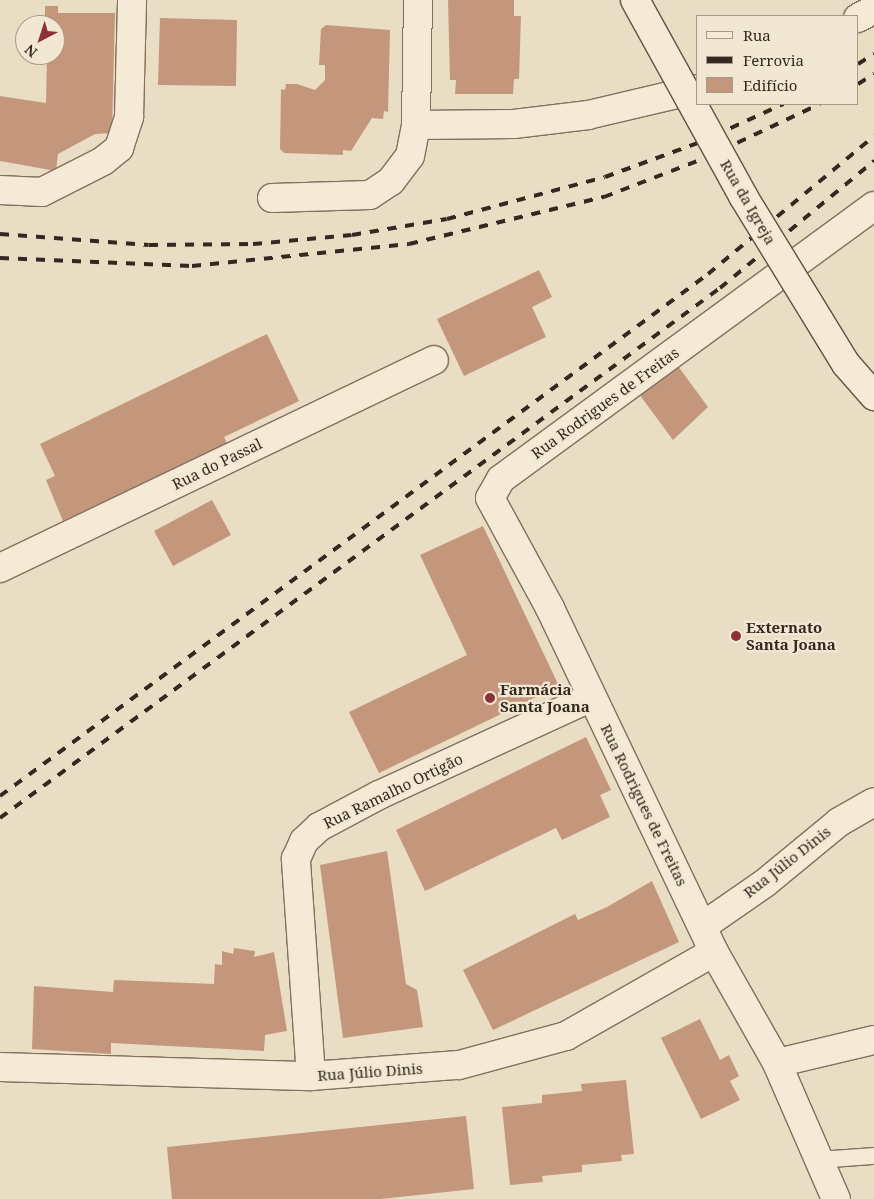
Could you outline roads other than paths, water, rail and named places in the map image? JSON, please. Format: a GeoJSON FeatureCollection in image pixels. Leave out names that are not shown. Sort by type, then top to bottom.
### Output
{"type":"FeatureCollection","features":[{"type":"Feature","properties":{"kind":"street"},"geometry":{"type":"LineString","coordinates":[[0,190],[42,192],[104,161],[119,148],[129,117],[132,0]]}},
{"type":"Feature","properties":{"kind":"street"},"geometry":{"type":"LineString","coordinates":[[272,198],[370,195],[391,181],[410,156],[416,125],[418,0]]}},
{"type":"Feature","properties":{"kind":"street","name":"Rua da Igreja"},"geometry":{"type":"LineString","coordinates":[[634,0],[743,196],[846,364],[874,396]]}},
{"type":"Feature","properties":{"kind":"street"},"geometry":{"type":"LineString","coordinates":[[859,17],[874,8]]}},
{"type":"Feature","properties":{"kind":"street"},"geometry":{"type":"LineString","coordinates":[[416,125],[514,124],[560,118],[696,89]]}},
{"type":"Feature","properties":{"kind":"street","name":"Rua Rodrigues de Freitas"},"geometry":{"type":"LineString","coordinates":[[836,1199],[777,1063],[714,952],[592,697],[490,498],[500,479],[874,206]]}},
{"type":"Feature","properties":{"kind":"street","name":"Rua do Passal"},"geometry":{"type":"LineString","coordinates":[[0,568],[434,360]]}},
{"type":"Feature","properties":{"kind":"street","name":"Rua Ramalho Ortigão"},"geometry":{"type":"LineString","coordinates":[[310,1076],[296,859],[304,841],[318,826],[379,795],[592,697]]}},
{"type":"Feature","properties":{"kind":"street","name":"Rua Júlio Dinis"},"geometry":{"type":"LineString","coordinates":[[702,926],[765,883],[840,822],[874,802]]}},
{"type":"Feature","properties":{"kind":"street","name":"Rua Júlio Dinis"},"geometry":{"type":"LineString","coordinates":[[0,1067],[310,1076],[459,1065],[518,1051],[566,1036],[714,952]]}},
{"type":"Feature","properties":{"kind":"street"},"geometry":{"type":"LineString","coordinates":[[777,1063],[874,1040]]}},
{"type":"Feature","properties":{"kind":"lane"},"geometry":{"type":"LineString","coordinates":[[819,1160],[874,1156]]}},
{"type":"Feature","properties":{"kind":"railway"},"geometry":{"type":"LineString","coordinates":[[859,63],[874,54]]}},
{"type":"Feature","properties":{"kind":"railway"},"geometry":{"type":"LineString","coordinates":[[859,83],[874,74]]}},
{"type":"Feature","properties":{"kind":"railway"},"geometry":{"type":"LineString","coordinates":[[0,234],[149,245],[253,244],[352,235],[447,219],[605,177],[698,143],[781,105]]}},
{"type":"Feature","properties":{"kind":"railway"},"geometry":{"type":"LineString","coordinates":[[0,258],[192,266],[409,244],[604,197],[705,158],[818,105]]}},
{"type":"Feature","properties":{"kind":"railway"},"geometry":{"type":"LineString","coordinates":[[0,796],[708,274],[874,136]]}},
{"type":"Feature","properties":{"kind":"railway"},"geometry":{"type":"LineString","coordinates":[[0,818],[720,288],[874,161]]}},
{"type":"Feature","properties":{"kind":"place","name":"Externato Santa Joana"},"geometry":{"type":"Point","coordinates":[736,636]}},
{"type":"Feature","properties":{"kind":"place","name":"Farmácia Santa Joana"},"geometry":{"type":"Point","coordinates":[490,698]}}]}
